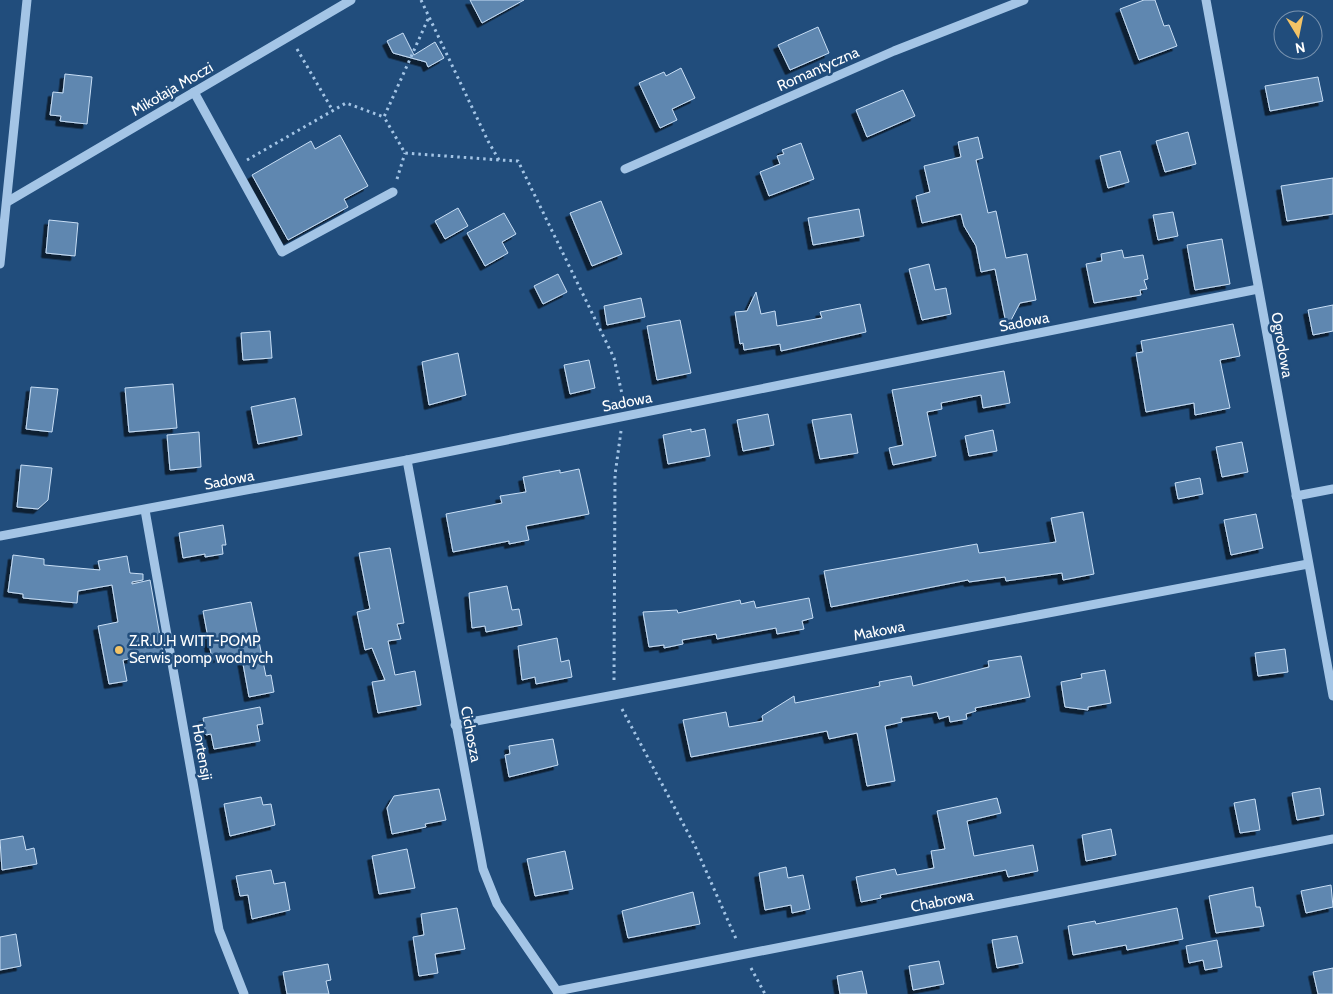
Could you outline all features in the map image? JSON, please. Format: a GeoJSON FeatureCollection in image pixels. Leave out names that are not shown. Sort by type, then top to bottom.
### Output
{"type":"FeatureCollection","features":[{"type":"Feature","properties":{"kind":"street"},"geometry":{"type":"LineString","coordinates":[[0,264],[27,0]]}},
{"type":"Feature","properties":{"kind":"street","name":"Mikołaja Moczi"},"geometry":{"type":"LineString","coordinates":[[7,202],[351,0]]}},
{"type":"Feature","properties":{"kind":"street","name":"Romantyczna"},"geometry":{"type":"LineString","coordinates":[[625,169],[894,50],[1024,0]]}},
{"type":"Feature","properties":{"kind":"street","name":"Ogrodowa"},"geometry":{"type":"LineString","coordinates":[[1206,0],[1333,696]]}},
{"type":"Feature","properties":{"kind":"street"},"geometry":{"type":"LineString","coordinates":[[194,92],[282,252],[393,192]]}},
{"type":"Feature","properties":{"kind":"street","name":"Sadowa"},"geometry":{"type":"LineString","coordinates":[[0,536],[407,460],[1258,289]]}},
{"type":"Feature","properties":{"kind":"street","name":"Cichosza"},"geometry":{"type":"LineString","coordinates":[[407,460],[455,725],[484,869],[497,904],[558,993]]}},
{"type":"Feature","properties":{"kind":"street"},"geometry":{"type":"LineString","coordinates":[[1296,496],[1333,489]]}},
{"type":"Feature","properties":{"kind":"street","name":"Hortensji"},"geometry":{"type":"LineString","coordinates":[[145,510],[219,930],[244,994]]}},
{"type":"Feature","properties":{"kind":"street","name":"Makowa"},"geometry":{"type":"LineString","coordinates":[[455,725],[1308,564]]}},
{"type":"Feature","properties":{"kind":"street","name":"Chabrowa"},"geometry":{"type":"LineString","coordinates":[[558,993],[743,954],[1333,838]]}},
{"type":"Feature","properties":{"kind":"path"},"geometry":{"type":"LineString","coordinates":[[421,0],[428,19],[499,160]]}},
{"type":"Feature","properties":{"kind":"path"},"geometry":{"type":"LineString","coordinates":[[384,117],[428,19]]}},
{"type":"Feature","properties":{"kind":"path"},"geometry":{"type":"LineString","coordinates":[[290,36],[333,111]]}},
{"type":"Feature","properties":{"kind":"path"},"geometry":{"type":"LineString","coordinates":[[235,166],[346,103],[384,117],[405,153],[393,192]]}},
{"type":"Feature","properties":{"kind":"path"},"geometry":{"type":"LineString","coordinates":[[405,153],[518,161],[614,358],[624,401],[615,475],[614,695],[696,846],[743,954],[765,994]]}},
{"type":"Feature","properties":{"kind":"building"},"geometry":{"type":"Polygon","coordinates":[[[470,0],[524,0],[482,23],[470,0]]]}},
{"type":"Feature","properties":{"kind":"building"},"geometry":{"type":"Polygon","coordinates":[[[1144,0],[1155,0],[1164,26],[1169,25],[1177,46],[1139,60],[1120,9],[1144,0]]]}},
{"type":"Feature","properties":{"kind":"building"},"geometry":{"type":"Polygon","coordinates":[[[818,27],[829,53],[790,70],[778,45],[818,27]]]}},
{"type":"Feature","properties":{"kind":"building"},"geometry":{"type":"Polygon","coordinates":[[[403,33],[414,55],[435,42],[444,58],[428,67],[426,62],[393,53],[387,41],[403,33]]]}},
{"type":"Feature","properties":{"kind":"building"},"geometry":{"type":"Polygon","coordinates":[[[681,68],[695,98],[672,109],[677,120],[660,128],[639,83],[664,72],[666,76],[681,68]]]}},
{"type":"Feature","properties":{"kind":"building"},"geometry":{"type":"Polygon","coordinates":[[[65,74],[92,77],[87,124],[60,121],[61,116],[50,115],[53,92],[63,93],[65,74]]]}},
{"type":"Feature","properties":{"kind":"building"},"geometry":{"type":"Polygon","coordinates":[[[1318,77],[1323,101],[1270,111],[1265,86],[1318,77]]]}},
{"type":"Feature","properties":{"kind":"building"},"geometry":{"type":"Polygon","coordinates":[[[903,90],[915,116],[867,137],[856,110],[903,90]]]}},
{"type":"Feature","properties":{"kind":"building"},"geometry":{"type":"Polygon","coordinates":[[[1188,132],[1196,164],[1165,172],[1156,141],[1188,132]]]}},
{"type":"Feature","properties":{"kind":"building"},"geometry":{"type":"Polygon","coordinates":[[[340,135],[368,186],[344,199],[348,207],[288,240],[252,175],[311,141],[315,149],[340,135]]]}},
{"type":"Feature","properties":{"kind":"building"},"geometry":{"type":"Polygon","coordinates":[[[978,137],[983,158],[976,160],[988,213],[996,211],[1006,258],[1027,254],[1036,300],[1020,303],[1007,328],[995,269],[981,272],[976,246],[964,226],[961,214],[922,223],[916,196],[930,192],[924,166],[961,157],[958,142],[978,137]]]}},
{"type":"Feature","properties":{"kind":"building"},"geometry":{"type":"Polygon","coordinates":[[[801,143],[814,179],[769,196],[760,172],[780,164],[777,156],[784,154],[782,150],[801,143]]]}},
{"type":"Feature","properties":{"kind":"building"},"geometry":{"type":"Polygon","coordinates":[[[1120,151],[1129,182],[1108,188],[1100,156],[1120,151]]]}},
{"type":"Feature","properties":{"kind":"building"},"geometry":{"type":"Polygon","coordinates":[[[1333,178],[1333,214],[1287,221],[1281,186],[1333,178]]]}},
{"type":"Feature","properties":{"kind":"building"},"geometry":{"type":"Polygon","coordinates":[[[601,201],[622,254],[592,266],[570,213],[601,201]]]}},
{"type":"Feature","properties":{"kind":"building"},"geometry":{"type":"Polygon","coordinates":[[[458,208],[468,226],[445,239],[435,221],[458,208]]]}},
{"type":"Feature","properties":{"kind":"building"},"geometry":{"type":"Polygon","coordinates":[[[859,209],[864,236],[813,245],[808,218],[859,209]]]}},
{"type":"Feature","properties":{"kind":"building"},"geometry":{"type":"Polygon","coordinates":[[[1173,212],[1178,236],[1158,240],[1153,215],[1173,212]]]}},
{"type":"Feature","properties":{"kind":"building"},"geometry":{"type":"Polygon","coordinates":[[[504,213],[516,234],[502,242],[508,253],[485,266],[467,233],[504,213]]]}},
{"type":"Feature","properties":{"kind":"building"},"geometry":{"type":"Polygon","coordinates":[[[49,220],[78,223],[75,256],[46,253],[49,220]]]}},
{"type":"Feature","properties":{"kind":"building"},"geometry":{"type":"Polygon","coordinates":[[[1222,239],[1230,284],[1195,290],[1187,245],[1222,239]]]}},
{"type":"Feature","properties":{"kind":"building"},"geometry":{"type":"Polygon","coordinates":[[[1122,250],[1124,258],[1143,255],[1148,279],[1144,280],[1147,289],[1140,290],[1141,295],[1094,303],[1086,264],[1102,261],[1101,254],[1122,250]]]}},
{"type":"Feature","properties":{"kind":"building"},"geometry":{"type":"Polygon","coordinates":[[[929,264],[935,290],[946,288],[951,314],[922,320],[909,269],[929,264]]]}},
{"type":"Feature","properties":{"kind":"building"},"geometry":{"type":"Polygon","coordinates":[[[558,274],[567,292],[543,304],[534,286],[558,274]]]}},
{"type":"Feature","properties":{"kind":"building"},"geometry":{"type":"Polygon","coordinates":[[[756,292],[761,314],[775,311],[777,326],[822,318],[820,312],[860,304],[866,332],[781,351],[780,344],[744,350],[743,343],[740,344],[735,312],[747,311],[756,292]]]}},
{"type":"Feature","properties":{"kind":"building"},"geometry":{"type":"Polygon","coordinates":[[[641,298],[645,317],[607,325],[604,306],[641,298]]]}},
{"type":"Feature","properties":{"kind":"building"},"geometry":{"type":"Polygon","coordinates":[[[1333,305],[1333,331],[1313,335],[1308,310],[1333,305]]]}},
{"type":"Feature","properties":{"kind":"building"},"geometry":{"type":"Polygon","coordinates":[[[680,320],[691,373],[657,380],[647,326],[680,320]]]}},
{"type":"Feature","properties":{"kind":"building"},"geometry":{"type":"Polygon","coordinates":[[[1233,324],[1240,356],[1220,360],[1230,408],[1195,415],[1194,403],[1146,412],[1136,353],[1143,352],[1141,341],[1233,324]]]}},
{"type":"Feature","properties":{"kind":"building"},"geometry":{"type":"Polygon","coordinates":[[[270,331],[272,358],[243,360],[241,333],[270,331]]]}},
{"type":"Feature","properties":{"kind":"building"},"geometry":{"type":"Polygon","coordinates":[[[458,353],[466,395],[429,405],[422,362],[458,353]]]}},
{"type":"Feature","properties":{"kind":"building"},"geometry":{"type":"Polygon","coordinates":[[[589,360],[595,388],[570,394],[564,365],[589,360]]]}},
{"type":"Feature","properties":{"kind":"building"},"geometry":{"type":"Polygon","coordinates":[[[1004,371],[1010,403],[983,408],[981,395],[941,403],[942,409],[927,412],[936,456],[893,465],[889,448],[903,445],[892,390],[1004,371]]]}},
{"type":"Feature","properties":{"kind":"building"},"geometry":{"type":"Polygon","coordinates":[[[173,384],[177,428],[129,432],[125,388],[173,384]]]}},
{"type":"Feature","properties":{"kind":"building"},"geometry":{"type":"Polygon","coordinates":[[[31,387],[58,389],[52,432],[26,429],[31,387]]]}},
{"type":"Feature","properties":{"kind":"building"},"geometry":{"type":"Polygon","coordinates":[[[295,398],[302,435],[258,444],[251,407],[295,398]]]}},
{"type":"Feature","properties":{"kind":"building"},"geometry":{"type":"Polygon","coordinates":[[[768,414],[774,445],[743,451],[737,420],[768,414]]]}},
{"type":"Feature","properties":{"kind":"building"},"geometry":{"type":"Polygon","coordinates":[[[851,414],[858,453],[820,459],[812,420],[851,414]]]}},
{"type":"Feature","properties":{"kind":"building"},"geometry":{"type":"Polygon","coordinates":[[[691,429],[691,432],[705,429],[710,456],[668,464],[663,435],[691,429]]]}},
{"type":"Feature","properties":{"kind":"building"},"geometry":{"type":"Polygon","coordinates":[[[993,430],[997,451],[969,456],[965,436],[993,430]]]}},
{"type":"Feature","properties":{"kind":"building"},"geometry":{"type":"Polygon","coordinates":[[[199,432],[201,467],[170,470],[167,435],[199,432]]]}},
{"type":"Feature","properties":{"kind":"building"},"geometry":{"type":"Polygon","coordinates":[[[1242,442],[1248,472],[1222,477],[1216,447],[1242,442]]]}},
{"type":"Feature","properties":{"kind":"building"},"geometry":{"type":"Polygon","coordinates":[[[21,465],[52,468],[48,500],[38,509],[17,507],[21,465]]]}},
{"type":"Feature","properties":{"kind":"building"},"geometry":{"type":"Polygon","coordinates":[[[579,469],[589,514],[526,526],[529,540],[509,544],[509,541],[453,552],[446,514],[502,503],[500,496],[526,492],[523,477],[560,470],[560,473],[579,469]]]}},
{"type":"Feature","properties":{"kind":"building"},"geometry":{"type":"Polygon","coordinates":[[[1200,478],[1203,494],[1178,499],[1175,483],[1200,478]]]}},
{"type":"Feature","properties":{"kind":"building"},"geometry":{"type":"Polygon","coordinates":[[[1083,512],[1094,574],[1063,580],[1062,573],[1006,581],[1005,577],[969,582],[968,580],[831,607],[824,571],[977,544],[979,553],[1056,542],[1051,518],[1083,512]]]}},
{"type":"Feature","properties":{"kind":"building"},"geometry":{"type":"Polygon","coordinates":[[[1256,514],[1263,548],[1231,555],[1224,520],[1256,514]]]}},
{"type":"Feature","properties":{"kind":"building"},"geometry":{"type":"Polygon","coordinates":[[[223,525],[226,545],[222,545],[223,554],[205,557],[205,554],[183,558],[179,533],[223,525]]]}},
{"type":"Feature","properties":{"kind":"building"},"geometry":{"type":"Polygon","coordinates":[[[390,548],[404,623],[397,624],[401,639],[388,641],[395,675],[415,671],[421,705],[378,713],[372,682],[385,680],[372,648],[365,650],[357,612],[370,609],[359,553],[390,548]]]}},
{"type":"Feature","properties":{"kind":"building"},"geometry":{"type":"Polygon","coordinates":[[[13,555],[44,559],[44,565],[100,570],[98,561],[127,556],[130,573],[143,574],[143,580],[132,582],[132,584],[150,580],[163,653],[123,660],[127,681],[109,684],[98,626],[118,622],[112,585],[78,591],[77,603],[23,598],[23,594],[8,592],[13,555]]]}},
{"type":"Feature","properties":{"kind":"building"},"geometry":{"type":"Polygon","coordinates":[[[507,586],[512,610],[519,609],[522,625],[486,632],[485,626],[472,628],[469,593],[507,586]]]}},
{"type":"Feature","properties":{"kind":"building"},"geometry":{"type":"Polygon","coordinates":[[[809,598],[813,618],[802,621],[804,629],[777,634],[776,628],[717,639],[716,634],[682,640],[683,644],[664,648],[664,645],[649,647],[643,612],[677,610],[678,613],[740,600],[741,604],[754,601],[756,608],[809,598]]]}},
{"type":"Feature","properties":{"kind":"building"},"geometry":{"type":"Polygon","coordinates":[[[251,602],[266,676],[271,675],[274,692],[249,697],[241,653],[212,659],[203,611],[251,602]]]}},
{"type":"Feature","properties":{"kind":"building"},"geometry":{"type":"Polygon","coordinates":[[[557,638],[561,662],[569,660],[572,677],[536,684],[535,677],[522,680],[518,646],[557,638]]]}},
{"type":"Feature","properties":{"kind":"building"},"geometry":{"type":"Polygon","coordinates":[[[1285,649],[1288,672],[1258,676],[1255,653],[1285,649]]]}},
{"type":"Feature","properties":{"kind":"building"},"geometry":{"type":"Polygon","coordinates":[[[1021,656],[1030,697],[975,708],[976,711],[966,714],[967,719],[950,722],[949,716],[939,719],[937,712],[901,718],[902,722],[885,726],[895,781],[867,786],[857,733],[829,739],[827,731],[691,757],[683,720],[726,712],[729,727],[763,721],[762,716],[794,696],[795,703],[880,686],[879,682],[911,676],[913,686],[989,667],[988,661],[1021,656]]]}},
{"type":"Feature","properties":{"kind":"building"},"geometry":{"type":"Polygon","coordinates":[[[1105,670],[1111,703],[1088,707],[1088,710],[1065,707],[1061,682],[1082,678],[1081,674],[1105,670]]]}},
{"type":"Feature","properties":{"kind":"building"},"geometry":{"type":"Polygon","coordinates":[[[260,707],[263,724],[257,725],[260,741],[214,749],[211,734],[206,735],[203,718],[260,707]]]}},
{"type":"Feature","properties":{"kind":"building"},"geometry":{"type":"Polygon","coordinates":[[[553,739],[558,765],[509,777],[505,755],[510,754],[509,746],[553,739]]]}},
{"type":"Feature","properties":{"kind":"building"},"geometry":{"type":"Polygon","coordinates":[[[1320,788],[1324,815],[1297,820],[1292,793],[1320,788]]]}},
{"type":"Feature","properties":{"kind":"building"},"geometry":{"type":"Polygon","coordinates":[[[439,789],[446,820],[425,824],[426,827],[392,834],[387,808],[394,796],[439,789]]]}},
{"type":"Feature","properties":{"kind":"building"},"geometry":{"type":"Polygon","coordinates":[[[261,797],[263,805],[271,804],[275,825],[230,836],[224,804],[261,797]]]}},
{"type":"Feature","properties":{"kind":"building"},"geometry":{"type":"Polygon","coordinates":[[[997,798],[1001,813],[967,821],[974,856],[1033,845],[1038,871],[1008,877],[1006,870],[880,895],[881,898],[861,902],[856,877],[895,869],[897,875],[934,868],[931,851],[945,849],[937,811],[997,798]]]}},
{"type":"Feature","properties":{"kind":"building"},"geometry":{"type":"Polygon","coordinates":[[[1255,799],[1260,830],[1240,833],[1234,803],[1255,799]]]}},
{"type":"Feature","properties":{"kind":"building"},"geometry":{"type":"Polygon","coordinates":[[[1111,829],[1116,855],[1086,861],[1082,835],[1111,829]]]}},
{"type":"Feature","properties":{"kind":"building"},"geometry":{"type":"Polygon","coordinates":[[[23,836],[26,850],[34,848],[37,864],[2,870],[0,840],[23,836]]]}},
{"type":"Feature","properties":{"kind":"building"},"geometry":{"type":"Polygon","coordinates":[[[407,849],[415,888],[379,894],[372,856],[407,849]]]}},
{"type":"Feature","properties":{"kind":"building"},"geometry":{"type":"Polygon","coordinates":[[[565,851],[573,889],[535,896],[527,859],[565,851]]]}},
{"type":"Feature","properties":{"kind":"building"},"geometry":{"type":"Polygon","coordinates":[[[786,867],[788,878],[803,875],[810,909],[792,913],[791,905],[765,910],[759,873],[786,867]]]}},
{"type":"Feature","properties":{"kind":"building"},"geometry":{"type":"Polygon","coordinates":[[[271,870],[274,884],[285,882],[290,910],[252,919],[248,895],[240,896],[236,876],[271,870]]]}},
{"type":"Feature","properties":{"kind":"building"},"geometry":{"type":"Polygon","coordinates":[[[1331,885],[1333,907],[1306,913],[1301,891],[1331,885]]]}},
{"type":"Feature","properties":{"kind":"building"},"geometry":{"type":"Polygon","coordinates":[[[1253,887],[1256,907],[1260,907],[1264,926],[1216,933],[1209,896],[1253,887]]]}},
{"type":"Feature","properties":{"kind":"building"},"geometry":{"type":"Polygon","coordinates":[[[693,892],[700,924],[628,938],[622,911],[693,892]]]}},
{"type":"Feature","properties":{"kind":"building"},"geometry":{"type":"Polygon","coordinates":[[[457,908],[465,949],[435,954],[438,973],[419,976],[413,937],[424,935],[421,914],[457,908]]]}},
{"type":"Feature","properties":{"kind":"building"},"geometry":{"type":"Polygon","coordinates":[[[1177,908],[1183,939],[1127,950],[1126,945],[1073,955],[1068,926],[1095,921],[1096,924],[1177,908]]]}},
{"type":"Feature","properties":{"kind":"building"},"geometry":{"type":"Polygon","coordinates":[[[16,934],[21,966],[0,970],[0,937],[16,934]]]}},
{"type":"Feature","properties":{"kind":"building"},"geometry":{"type":"Polygon","coordinates":[[[1017,936],[1023,963],[997,968],[992,940],[1017,936]]]}},
{"type":"Feature","properties":{"kind":"building"},"geometry":{"type":"Polygon","coordinates":[[[1217,940],[1222,967],[1205,970],[1203,960],[1189,963],[1186,946],[1217,940]]]}},
{"type":"Feature","properties":{"kind":"building"},"geometry":{"type":"Polygon","coordinates":[[[939,961],[944,984],[913,990],[909,966],[939,961]]]}},
{"type":"Feature","properties":{"kind":"building"},"geometry":{"type":"Polygon","coordinates":[[[328,964],[331,980],[326,981],[329,994],[287,994],[283,972],[328,964]]]}},
{"type":"Feature","properties":{"kind":"building"},"geometry":{"type":"Polygon","coordinates":[[[1333,968],[1333,994],[1318,994],[1313,972],[1333,968]]]}},
{"type":"Feature","properties":{"kind":"building"},"geometry":{"type":"Polygon","coordinates":[[[862,971],[867,994],[840,994],[837,976],[862,971]]]}},
{"type":"Feature","properties":{"kind":"place","name":"Z.R.U.H WITT-POMP Serwis pomp wodnych"},"geometry":{"type":"Point","coordinates":[119,650]}}]}
